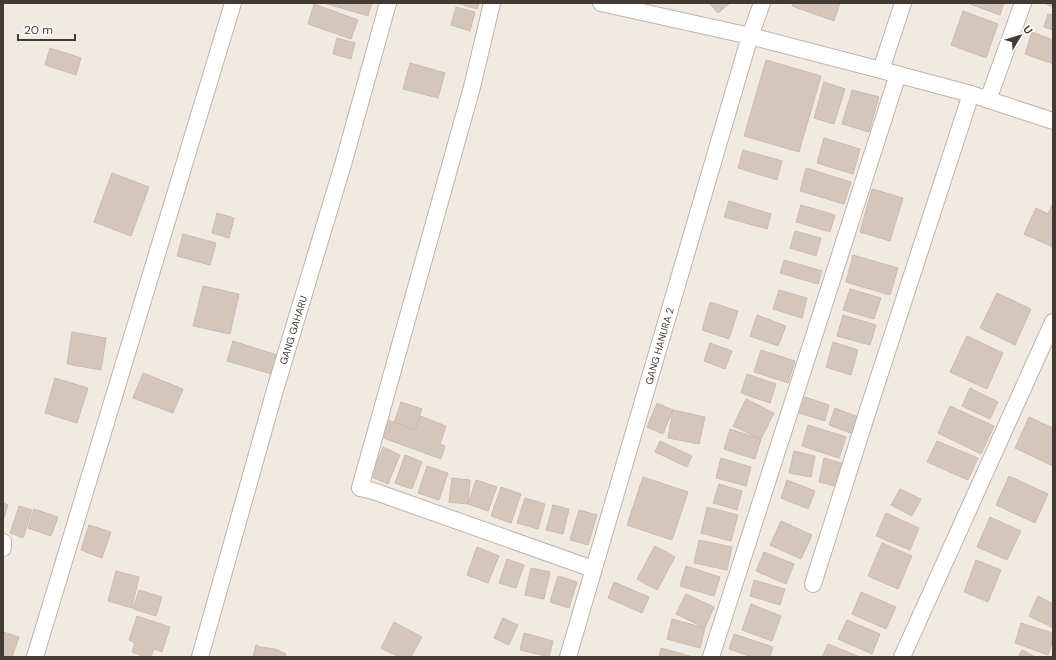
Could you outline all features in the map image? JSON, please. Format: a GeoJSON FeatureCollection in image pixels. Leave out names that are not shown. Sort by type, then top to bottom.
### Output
{"type":"FeatureCollection","features":[{"type":"Feature","properties":{"kind":"street"},"geometry":{"type":"LineString","coordinates":[[35,657],[233,3]]}},
{"type":"Feature","properties":{"kind":"street","name":"GANG GAHARU"},"geometry":{"type":"LineString","coordinates":[[200,657],[275,390],[344,160],[388,3]]}},
{"type":"Feature","properties":{"kind":"street"},"geometry":{"type":"LineString","coordinates":[[492,3],[472,87],[360,488],[373,491],[594,569]]}},
{"type":"Feature","properties":{"kind":"street"},"geometry":{"type":"LineString","coordinates":[[601,3],[750,36],[898,74],[970,94],[1053,122]]}},
{"type":"Feature","properties":{"kind":"street","name":"GANG HANURA 2"},"geometry":{"type":"LineString","coordinates":[[568,657],[750,36],[762,3]]}},
{"type":"Feature","properties":{"kind":"street"},"geometry":{"type":"LineString","coordinates":[[881,70],[903,3]]}},
{"type":"Feature","properties":{"kind":"street"},"geometry":{"type":"LineString","coordinates":[[988,100],[1023,3]]}},
{"type":"Feature","properties":{"kind":"street"},"geometry":{"type":"LineString","coordinates":[[711,657],[898,74]]}},
{"type":"Feature","properties":{"kind":"street"},"geometry":{"type":"LineString","coordinates":[[813,584],[868,407],[970,94]]}},
{"type":"Feature","properties":{"kind":"street"},"geometry":{"type":"LineString","coordinates":[[902,657],[1053,322]]}},
{"type":"Feature","properties":{"kind":"street"},"geometry":{"type":"LineString","coordinates":[[3,542],[3,548]]}},
{"type":"Feature","properties":{"kind":"building"},"geometry":{"type":"Polygon","coordinates":[[[324,3],[372,3],[368,16],[324,3]]]}},
{"type":"Feature","properties":{"kind":"building"},"geometry":{"type":"Polygon","coordinates":[[[456,3],[479,3],[477,9],[456,3]]]}},
{"type":"Feature","properties":{"kind":"building"},"geometry":{"type":"Polygon","coordinates":[[[709,3],[730,3],[718,13],[709,3]]]}},
{"type":"Feature","properties":{"kind":"building"},"geometry":{"type":"Polygon","coordinates":[[[793,3],[840,3],[834,21],[792,6],[793,3]]]}},
{"type":"Feature","properties":{"kind":"building"},"geometry":{"type":"Polygon","coordinates":[[[1004,3],[1000,15],[970,4],[1004,3]]]}},
{"type":"Feature","properties":{"kind":"building"},"geometry":{"type":"Polygon","coordinates":[[[1044,3],[1053,3],[1053,7],[1044,3]]]}},
{"type":"Feature","properties":{"kind":"building"},"geometry":{"type":"Polygon","coordinates":[[[314,4],[358,20],[351,39],[308,24],[314,4]]]}},
{"type":"Feature","properties":{"kind":"building"},"geometry":{"type":"Polygon","coordinates":[[[456,7],[475,12],[470,31],[451,25],[456,7]]]}},
{"type":"Feature","properties":{"kind":"building"},"geometry":{"type":"Polygon","coordinates":[[[963,11],[998,24],[986,58],[951,45],[963,11]]]}},
{"type":"Feature","properties":{"kind":"building"},"geometry":{"type":"Polygon","coordinates":[[[1048,14],[1053,15],[1053,30],[1044,27],[1048,14]]]}},
{"type":"Feature","properties":{"kind":"building"},"geometry":{"type":"Polygon","coordinates":[[[1032,32],[1053,40],[1053,64],[1025,54],[1032,32]]]}},
{"type":"Feature","properties":{"kind":"building"},"geometry":{"type":"Polygon","coordinates":[[[337,38],[355,43],[351,59],[333,54],[337,38]]]}},
{"type":"Feature","properties":{"kind":"building"},"geometry":{"type":"Polygon","coordinates":[[[50,48],[81,58],[76,75],[45,65],[50,48]]]}},
{"type":"Feature","properties":{"kind":"building"},"geometry":{"type":"Polygon","coordinates":[[[766,60],[821,76],[799,152],[744,136],[766,60]]]}},
{"type":"Feature","properties":{"kind":"building"},"geometry":{"type":"Polygon","coordinates":[[[410,63],[445,73],[438,98],[403,89],[410,63]]]}},
{"type":"Feature","properties":{"kind":"building"},"geometry":{"type":"Polygon","coordinates":[[[824,82],[845,89],[834,124],[814,118],[824,82]]]}},
{"type":"Feature","properties":{"kind":"building"},"geometry":{"type":"Polygon","coordinates":[[[852,90],[879,97],[869,132],[842,124],[852,90]]]}},
{"type":"Feature","properties":{"kind":"building"},"geometry":{"type":"Polygon","coordinates":[[[824,138],[860,149],[853,174],[817,163],[824,138]]]}},
{"type":"Feature","properties":{"kind":"building"},"geometry":{"type":"Polygon","coordinates":[[[743,150],[782,161],[777,180],[738,168],[743,150]]]}},
{"type":"Feature","properties":{"kind":"building"},"geometry":{"type":"Polygon","coordinates":[[[806,168],[851,182],[844,204],[800,191],[806,168]]]}},
{"type":"Feature","properties":{"kind":"building"},"geometry":{"type":"Polygon","coordinates":[[[112,173],[149,187],[131,236],[94,222],[112,173]]]}},
{"type":"Feature","properties":{"kind":"building"},"geometry":{"type":"Polygon","coordinates":[[[872,189],[903,198],[890,241],[860,232],[872,189]]]}},
{"type":"Feature","properties":{"kind":"building"},"geometry":{"type":"Polygon","coordinates":[[[729,201],[771,214],[767,229],[724,217],[729,201]]]}},
{"type":"Feature","properties":{"kind":"building"},"geometry":{"type":"Polygon","coordinates":[[[1053,203],[1053,247],[1024,234],[1036,208],[1048,214],[1053,203]]]}},
{"type":"Feature","properties":{"kind":"building"},"geometry":{"type":"Polygon","coordinates":[[[801,205],[835,215],[830,232],[796,222],[801,205]]]}},
{"type":"Feature","properties":{"kind":"building"},"geometry":{"type":"Polygon","coordinates":[[[217,213],[234,218],[229,238],[212,233],[217,213]]]}},
{"type":"Feature","properties":{"kind":"building"},"geometry":{"type":"Polygon","coordinates":[[[795,231],[821,238],[816,256],[790,248],[795,231]]]}},
{"type":"Feature","properties":{"kind":"building"},"geometry":{"type":"Polygon","coordinates":[[[183,234],[216,243],[210,265],[177,256],[183,234]]]}},
{"type":"Feature","properties":{"kind":"building"},"geometry":{"type":"Polygon","coordinates":[[[853,255],[898,268],[890,295],[846,282],[853,255]]]}},
{"type":"Feature","properties":{"kind":"building"},"geometry":{"type":"Polygon","coordinates":[[[784,260],[822,271],[818,284],[780,273],[784,260]]]}},
{"type":"Feature","properties":{"kind":"building"},"geometry":{"type":"Polygon","coordinates":[[[203,286],[239,294],[230,334],[193,326],[203,286]]]}},
{"type":"Feature","properties":{"kind":"building"},"geometry":{"type":"Polygon","coordinates":[[[850,289],[881,298],[874,319],[843,310],[850,289]]]}},
{"type":"Feature","properties":{"kind":"building"},"geometry":{"type":"Polygon","coordinates":[[[779,290],[807,298],[802,318],[773,309],[779,290]]]}},
{"type":"Feature","properties":{"kind":"building"},"geometry":{"type":"Polygon","coordinates":[[[997,293],[1031,309],[1015,345],[980,328],[997,293]]]}},
{"type":"Feature","properties":{"kind":"building"},"geometry":{"type":"Polygon","coordinates":[[[710,302],[738,311],[729,339],[702,330],[710,302]]]}},
{"type":"Feature","properties":{"kind":"building"},"geometry":{"type":"Polygon","coordinates":[[[757,315],[786,326],[778,346],[750,336],[757,315]]]}},
{"type":"Feature","properties":{"kind":"building"},"geometry":{"type":"Polygon","coordinates":[[[843,315],[876,325],[870,345],[837,336],[843,315]]]}},
{"type":"Feature","properties":{"kind":"building"},"geometry":{"type":"Polygon","coordinates":[[[72,332],[106,338],[101,370],[67,364],[72,332]]]}},
{"type":"Feature","properties":{"kind":"building"},"geometry":{"type":"Polygon","coordinates":[[[967,336],[1003,353],[987,389],[950,372],[967,336]]]}},
{"type":"Feature","properties":{"kind":"building"},"geometry":{"type":"Polygon","coordinates":[[[233,341],[280,356],[275,375],[227,361],[233,341]]]}},
{"type":"Feature","properties":{"kind":"building"},"geometry":{"type":"Polygon","coordinates":[[[833,342],[858,350],[851,375],[826,367],[833,342]]]}},
{"type":"Feature","properties":{"kind":"building"},"geometry":{"type":"Polygon","coordinates":[[[710,343],[732,351],[725,369],[704,361],[710,343]]]}},
{"type":"Feature","properties":{"kind":"building"},"geometry":{"type":"Polygon","coordinates":[[[761,350],[795,361],[788,383],[754,372],[761,350]]]}},
{"type":"Feature","properties":{"kind":"building"},"geometry":{"type":"Polygon","coordinates":[[[143,373],[183,389],[173,413],[133,398],[143,373]]]}},
{"type":"Feature","properties":{"kind":"building"},"geometry":{"type":"Polygon","coordinates":[[[747,374],[776,384],[770,403],[741,393],[747,374]]]}},
{"type":"Feature","properties":{"kind":"building"},"geometry":{"type":"Polygon","coordinates":[[[55,378],[88,388],[77,423],[45,413],[55,378]]]}},
{"type":"Feature","properties":{"kind":"building"},"geometry":{"type":"Polygon","coordinates":[[[970,388],[998,402],[990,419],[962,406],[970,388]]]}},
{"type":"Feature","properties":{"kind":"building"},"geometry":{"type":"Polygon","coordinates":[[[805,397],[829,405],[825,421],[799,413],[805,397]]]}},
{"type":"Feature","properties":{"kind":"building"},"geometry":{"type":"Polygon","coordinates":[[[746,399],[774,413],[761,439],[733,426],[746,399]]]}},
{"type":"Feature","properties":{"kind":"building"},"geometry":{"type":"Polygon","coordinates":[[[401,402],[422,409],[415,430],[394,423],[401,402]]]}},
{"type":"Feature","properties":{"kind":"building"},"geometry":{"type":"Polygon","coordinates":[[[657,403],[673,410],[663,434],[647,427],[657,403]]]}},
{"type":"Feature","properties":{"kind":"building"},"geometry":{"type":"Polygon","coordinates":[[[950,406],[994,426],[981,454],[938,433],[950,406]]]}},
{"type":"Feature","properties":{"kind":"building"},"geometry":{"type":"Polygon","coordinates":[[[835,408],[861,418],[856,435],[829,425],[835,408]]]}},
{"type":"Feature","properties":{"kind":"building"},"geometry":{"type":"Polygon","coordinates":[[[673,410],[705,417],[699,444],[668,438],[673,410]]]}},
{"type":"Feature","properties":{"kind":"building"},"geometry":{"type":"Polygon","coordinates":[[[420,416],[446,426],[440,444],[445,446],[441,459],[378,436],[385,419],[415,430],[420,416]]]}},
{"type":"Feature","properties":{"kind":"building"},"geometry":{"type":"Polygon","coordinates":[[[1029,417],[1053,428],[1053,466],[1015,448],[1029,417]]]}},
{"type":"Feature","properties":{"kind":"building"},"geometry":{"type":"Polygon","coordinates":[[[808,425],[846,437],[839,458],[802,446],[808,425]]]}},
{"type":"Feature","properties":{"kind":"building"},"geometry":{"type":"Polygon","coordinates":[[[730,429],[761,439],[755,459],[724,449],[730,429]]]}},
{"type":"Feature","properties":{"kind":"building"},"geometry":{"type":"Polygon","coordinates":[[[660,441],[692,456],[687,467],[655,452],[660,441]]]}},
{"type":"Feature","properties":{"kind":"building"},"geometry":{"type":"Polygon","coordinates":[[[937,441],[978,458],[968,480],[927,462],[937,441]]]}},
{"type":"Feature","properties":{"kind":"building"},"geometry":{"type":"Polygon","coordinates":[[[383,447],[400,455],[388,484],[371,477],[383,447]]]}},
{"type":"Feature","properties":{"kind":"building"},"geometry":{"type":"Polygon","coordinates":[[[794,451],[815,456],[811,477],[789,473],[794,451]]]}},
{"type":"Feature","properties":{"kind":"building"},"geometry":{"type":"Polygon","coordinates":[[[405,455],[422,462],[412,489],[395,483],[405,455]]]}},
{"type":"Feature","properties":{"kind":"building"},"geometry":{"type":"Polygon","coordinates":[[[721,458],[751,467],[746,486],[716,478],[721,458]]]}},
{"type":"Feature","properties":{"kind":"building"},"geometry":{"type":"Polygon","coordinates":[[[824,458],[845,464],[839,487],[819,482],[824,458]]]}},
{"type":"Feature","properties":{"kind":"building"},"geometry":{"type":"Polygon","coordinates":[[[427,466],[448,473],[439,500],[418,493],[427,466]]]}},
{"type":"Feature","properties":{"kind":"building"},"geometry":{"type":"Polygon","coordinates":[[[1009,476],[1048,494],[1035,523],[996,505],[1009,476]]]}},
{"type":"Feature","properties":{"kind":"building"},"geometry":{"type":"Polygon","coordinates":[[[643,477],[688,492],[672,540],[627,525],[643,477]]]}},
{"type":"Feature","properties":{"kind":"building"},"geometry":{"type":"Polygon","coordinates":[[[452,478],[470,480],[468,504],[449,502],[452,478]]]}},
{"type":"Feature","properties":{"kind":"building"},"geometry":{"type":"Polygon","coordinates":[[[476,480],[497,487],[488,511],[468,504],[476,480]]]}},
{"type":"Feature","properties":{"kind":"building"},"geometry":{"type":"Polygon","coordinates":[[[787,480],[815,491],[808,509],[781,498],[787,480]]]}},
{"type":"Feature","properties":{"kind":"building"},"geometry":{"type":"Polygon","coordinates":[[[719,484],[742,491],[737,510],[713,503],[719,484]]]}},
{"type":"Feature","properties":{"kind":"building"},"geometry":{"type":"Polygon","coordinates":[[[501,487],[521,494],[511,523],[491,516],[501,487]]]}},
{"type":"Feature","properties":{"kind":"building"},"geometry":{"type":"Polygon","coordinates":[[[900,489],[921,499],[912,516],[891,505],[900,489]]]}},
{"type":"Feature","properties":{"kind":"building"},"geometry":{"type":"Polygon","coordinates":[[[525,498],[545,504],[538,529],[517,523],[525,498]]]}},
{"type":"Feature","properties":{"kind":"building"},"geometry":{"type":"Polygon","coordinates":[[[3,503],[8,505],[4,518],[3,517],[3,503]]]}},
{"type":"Feature","properties":{"kind":"building"},"geometry":{"type":"Polygon","coordinates":[[[553,505],[569,509],[563,534],[546,530],[553,505]]]}},
{"type":"Feature","properties":{"kind":"building"},"geometry":{"type":"Polygon","coordinates":[[[19,506],[32,510],[23,538],[10,533],[19,506]]]}},
{"type":"Feature","properties":{"kind":"building"},"geometry":{"type":"Polygon","coordinates":[[[707,507],[738,515],[731,541],[701,533],[707,507]]]}},
{"type":"Feature","properties":{"kind":"building"},"geometry":{"type":"Polygon","coordinates":[[[34,509],[58,517],[51,536],[28,528],[34,509]]]}},
{"type":"Feature","properties":{"kind":"building"},"geometry":{"type":"Polygon","coordinates":[[[579,510],[597,515],[588,545],[570,540],[579,510]]]}},
{"type":"Feature","properties":{"kind":"building"},"geometry":{"type":"Polygon","coordinates":[[[886,513],[919,528],[910,550],[876,536],[886,513]]]}},
{"type":"Feature","properties":{"kind":"building"},"geometry":{"type":"Polygon","coordinates":[[[990,517],[1021,531],[1007,560],[977,547],[990,517]]]}},
{"type":"Feature","properties":{"kind":"building"},"geometry":{"type":"Polygon","coordinates":[[[781,521],[812,535],[801,559],[770,545],[781,521]]]}},
{"type":"Feature","properties":{"kind":"building"},"geometry":{"type":"Polygon","coordinates":[[[89,525],[111,532],[102,558],[81,550],[89,525]]]}},
{"type":"Feature","properties":{"kind":"building"},"geometry":{"type":"Polygon","coordinates":[[[699,540],[732,547],[727,570],[694,563],[699,540]]]}},
{"type":"Feature","properties":{"kind":"building"},"geometry":{"type":"Polygon","coordinates":[[[882,543],[912,556],[898,589],[868,576],[882,543]]]}},
{"type":"Feature","properties":{"kind":"building"},"geometry":{"type":"Polygon","coordinates":[[[655,546],[675,557],[657,590],[637,579],[655,546]]]}},
{"type":"Feature","properties":{"kind":"building"},"geometry":{"type":"Polygon","coordinates":[[[477,547],[499,556],[488,583],[467,575],[477,547]]]}},
{"type":"Feature","properties":{"kind":"building"},"geometry":{"type":"Polygon","coordinates":[[[764,552],[794,564],[786,584],[756,571],[764,552]]]}},
{"type":"Feature","properties":{"kind":"building"},"geometry":{"type":"Polygon","coordinates":[[[507,559],[524,565],[516,588],[499,583],[507,559]]]}},
{"type":"Feature","properties":{"kind":"building"},"geometry":{"type":"Polygon","coordinates":[[[976,560],[1001,570],[988,602],[964,592],[976,560]]]}},
{"type":"Feature","properties":{"kind":"building"},"geometry":{"type":"Polygon","coordinates":[[[686,566],[720,577],[714,596],[680,586],[686,566]]]}},
{"type":"Feature","properties":{"kind":"building"},"geometry":{"type":"Polygon","coordinates":[[[531,568],[550,572],[544,599],[525,595],[531,568]]]}},
{"type":"Feature","properties":{"kind":"building"},"geometry":{"type":"Polygon","coordinates":[[[116,571],[139,577],[132,608],[108,601],[116,571]]]}},
{"type":"Feature","properties":{"kind":"building"},"geometry":{"type":"Polygon","coordinates":[[[558,576],[577,582],[569,608],[550,602],[558,576]]]}},
{"type":"Feature","properties":{"kind":"building"},"geometry":{"type":"Polygon","coordinates":[[[754,580],[785,589],[780,605],[750,596],[754,580]]]}},
{"type":"Feature","properties":{"kind":"building"},"geometry":{"type":"Polygon","coordinates":[[[614,582],[649,597],[642,613],[608,598],[614,582]]]}},
{"type":"Feature","properties":{"kind":"building"},"geometry":{"type":"Polygon","coordinates":[[[139,590],[162,597],[156,616],[133,609],[139,590]]]}},
{"type":"Feature","properties":{"kind":"building"},"geometry":{"type":"Polygon","coordinates":[[[861,592],[896,607],[886,629],[852,614],[861,592]]]}},
{"type":"Feature","properties":{"kind":"building"},"geometry":{"type":"Polygon","coordinates":[[[686,594],[714,607],[705,628],[676,614],[686,594]]]}},
{"type":"Feature","properties":{"kind":"building"},"geometry":{"type":"Polygon","coordinates":[[[1038,596],[1053,604],[1053,628],[1029,616],[1038,596]]]}},
{"type":"Feature","properties":{"kind":"building"},"geometry":{"type":"Polygon","coordinates":[[[751,604],[781,616],[772,641],[742,630],[751,604]]]}},
{"type":"Feature","properties":{"kind":"building"},"geometry":{"type":"Polygon","coordinates":[[[137,616],[170,627],[162,652],[154,649],[151,657],[145,657],[132,652],[135,643],[129,640],[137,616]]]}},
{"type":"Feature","properties":{"kind":"building"},"geometry":{"type":"Polygon","coordinates":[[[503,618],[518,625],[509,645],[494,638],[503,618]]]}},
{"type":"Feature","properties":{"kind":"building"},"geometry":{"type":"Polygon","coordinates":[[[672,619],[705,628],[700,648],[667,639],[672,619]]]}},
{"type":"Feature","properties":{"kind":"building"},"geometry":{"type":"Polygon","coordinates":[[[847,620],[880,634],[872,654],[838,639],[847,620]]]}},
{"type":"Feature","properties":{"kind":"building"},"geometry":{"type":"Polygon","coordinates":[[[394,622],[422,637],[411,657],[399,657],[381,648],[394,622]]]}},
{"type":"Feature","properties":{"kind":"building"},"geometry":{"type":"Polygon","coordinates":[[[1021,623],[1053,633],[1053,640],[1048,655],[1015,643],[1021,623]]]}},
{"type":"Feature","properties":{"kind":"building"},"geometry":{"type":"Polygon","coordinates":[[[3,632],[19,637],[12,657],[3,656],[3,632]]]}},
{"type":"Feature","properties":{"kind":"building"},"geometry":{"type":"Polygon","coordinates":[[[524,633],[553,641],[549,657],[520,650],[524,633]]]}},
{"type":"Feature","properties":{"kind":"building"},"geometry":{"type":"Polygon","coordinates":[[[734,634],[773,647],[770,657],[752,657],[729,649],[734,634]]]}},
{"type":"Feature","properties":{"kind":"building"},"geometry":{"type":"Polygon","coordinates":[[[828,644],[860,657],[822,657],[828,644]]]}},
{"type":"Feature","properties":{"kind":"building"},"geometry":{"type":"Polygon","coordinates":[[[256,645],[275,649],[286,654],[285,657],[253,657],[256,645]]]}},
{"type":"Feature","properties":{"kind":"building"},"geometry":{"type":"Polygon","coordinates":[[[661,648],[693,657],[659,657],[661,648]]]}},
{"type":"Feature","properties":{"kind":"building"},"geometry":{"type":"Polygon","coordinates":[[[1022,650],[1036,657],[1018,657],[1022,650]]]}}]}
